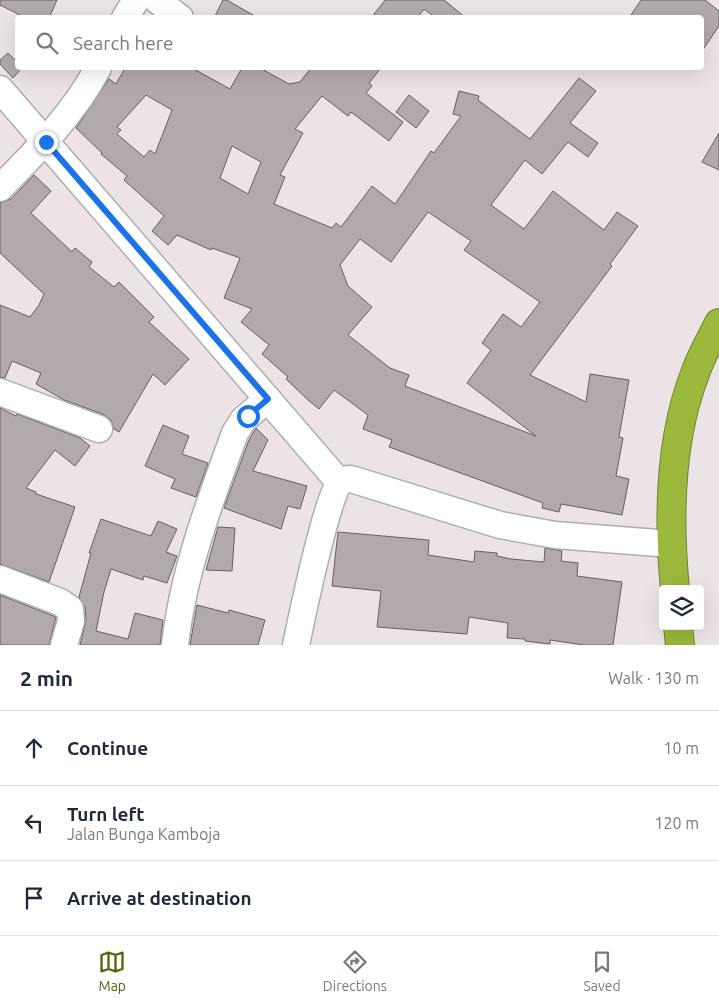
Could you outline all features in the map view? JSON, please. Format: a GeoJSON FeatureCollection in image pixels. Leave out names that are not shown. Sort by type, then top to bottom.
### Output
{"type":"FeatureCollection","features":[{"type":"Feature","properties":{"kind":"highway"},"geometry":{"type":"LineString","coordinates":[[675,585],[671,544],[674,475],[680,429],[696,370],[719,323]]}},
{"type":"Feature","properties":{"kind":"highway"},"geometry":{"type":"LineString","coordinates":[[678,630],[680,645]]}},
{"type":"Feature","properties":{"kind":"street"},"geometry":{"type":"LineString","coordinates":[[127,15],[136,0]]}},
{"type":"Feature","properties":{"kind":"street"},"geometry":{"type":"LineString","coordinates":[[157,0],[176,15]]}},
{"type":"Feature","properties":{"kind":"street"},"geometry":{"type":"LineString","coordinates":[[0,188],[46,142],[79,98],[97,70]]}},
{"type":"Feature","properties":{"kind":"street"},"geometry":{"type":"LineString","coordinates":[[0,89],[340,483]]}},
{"type":"Feature","properties":{"kind":"street"},"geometry":{"type":"LineString","coordinates":[[0,392],[99,429]]}},
{"type":"Feature","properties":{"kind":"street"},"geometry":{"type":"LineString","coordinates":[[175,645],[179,613],[188,578],[207,512],[232,441],[243,420],[268,399]]}},
{"type":"Feature","properties":{"kind":"street"},"geometry":{"type":"LineString","coordinates":[[340,483],[351,479],[500,525],[546,534],[671,544]]}},
{"type":"Feature","properties":{"kind":"street"},"geometry":{"type":"LineString","coordinates":[[296,645],[320,542],[340,483]]}},
{"type":"Feature","properties":{"kind":"street"},"geometry":{"type":"LineString","coordinates":[[0,579],[60,602],[70,608],[71,621],[64,645]]}},
{"type":"Feature","properties":{"kind":"building"},"geometry":{"type":"Polygon","coordinates":[[[0,0],[57,0],[50,15],[20,15],[0,5],[0,0]]]}},
{"type":"Feature","properties":{"kind":"building"},"geometry":{"type":"Polygon","coordinates":[[[223,0],[227,0],[253,15],[216,15],[223,0]]]}},
{"type":"Feature","properties":{"kind":"building"},"geometry":{"type":"Polygon","coordinates":[[[385,0],[444,0],[462,15],[432,15],[424,9],[419,15],[373,15],[385,0]]]}},
{"type":"Feature","properties":{"kind":"building"},"geometry":{"type":"Polygon","coordinates":[[[641,0],[705,0],[719,11],[719,26],[704,48],[704,15],[631,15],[641,0]]]}},
{"type":"Feature","properties":{"kind":"building"},"geometry":{"type":"Polygon","coordinates":[[[8,53],[15,60],[15,70],[20,70],[13,78],[0,64],[0,60],[8,53]]]}},
{"type":"Feature","properties":{"kind":"building"},"geometry":{"type":"Polygon","coordinates":[[[124,70],[196,70],[230,89],[241,70],[264,70],[289,84],[300,82],[309,70],[379,70],[369,83],[372,86],[366,93],[403,122],[389,141],[351,112],[348,116],[322,96],[295,129],[303,133],[280,175],[285,177],[274,204],[332,228],[336,223],[341,227],[372,186],[395,204],[431,151],[434,153],[461,116],[453,114],[459,91],[479,96],[478,100],[530,139],[579,78],[596,91],[570,123],[598,143],[588,157],[568,142],[542,174],[525,160],[491,205],[524,229],[553,191],[604,230],[617,212],[638,226],[610,264],[612,266],[530,375],[586,402],[590,374],[629,380],[619,437],[623,438],[616,476],[629,479],[622,515],[561,504],[559,512],[542,508],[543,503],[389,447],[392,440],[363,429],[368,415],[334,390],[319,409],[308,400],[286,379],[288,377],[262,354],[269,345],[241,322],[252,309],[224,298],[240,258],[212,248],[211,250],[177,235],[168,245],[152,231],[164,216],[124,180],[127,176],[101,154],[76,128],[109,79],[116,84],[124,70]],[[146,95],[117,127],[121,130],[117,134],[144,157],[150,150],[155,154],[172,110],[146,95]],[[232,146],[220,178],[248,194],[261,162],[232,146]],[[428,212],[391,262],[360,239],[340,265],[348,286],[372,307],[348,335],[390,368],[409,375],[405,386],[536,436],[467,383],[491,350],[482,343],[503,314],[521,327],[540,302],[464,250],[471,241],[428,212]]]}},
{"type":"Feature","properties":{"kind":"building"},"geometry":{"type":"Polygon","coordinates":[[[409,95],[429,111],[416,128],[396,112],[409,95]]]}},
{"type":"Feature","properties":{"kind":"building"},"geometry":{"type":"Polygon","coordinates":[[[719,133],[719,170],[702,162],[719,133]]]}},
{"type":"Feature","properties":{"kind":"building"},"geometry":{"type":"Polygon","coordinates":[[[34,175],[51,191],[31,213],[72,252],[75,248],[92,262],[89,267],[114,287],[119,282],[154,317],[149,322],[189,359],[165,385],[153,374],[119,432],[114,429],[111,420],[105,415],[64,400],[36,384],[41,373],[12,361],[5,378],[0,377],[0,305],[30,317],[44,294],[0,253],[0,203],[11,199],[34,175]]]}},
{"type":"Feature","properties":{"kind":"building"},"geometry":{"type":"Polygon","coordinates":[[[0,408],[16,416],[17,414],[80,438],[90,446],[75,466],[55,450],[26,488],[36,492],[36,494],[75,507],[49,582],[0,564],[0,408]]]}},
{"type":"Feature","properties":{"kind":"building"},"geometry":{"type":"Polygon","coordinates":[[[163,425],[189,436],[182,454],[208,463],[196,497],[171,488],[175,479],[145,466],[163,425]]]}},
{"type":"Feature","properties":{"kind":"building"},"geometry":{"type":"Polygon","coordinates":[[[256,428],[268,440],[253,471],[307,486],[300,509],[288,506],[281,529],[224,508],[249,440],[256,428]]]}},
{"type":"Feature","properties":{"kind":"building"},"geometry":{"type":"Polygon","coordinates":[[[101,519],[151,536],[158,521],[177,529],[166,552],[177,556],[167,583],[144,576],[143,580],[111,569],[96,631],[128,639],[135,613],[163,620],[160,645],[80,645],[86,620],[85,607],[79,597],[91,553],[89,553],[101,519]]]}},
{"type":"Feature","properties":{"kind":"building"},"geometry":{"type":"Polygon","coordinates":[[[218,527],[235,528],[232,571],[206,570],[218,527]]]}},
{"type":"Feature","properties":{"kind":"building"},"geometry":{"type":"Polygon","coordinates":[[[338,532],[429,540],[428,555],[474,562],[475,551],[497,553],[497,556],[511,559],[544,562],[545,548],[562,551],[561,561],[578,563],[577,576],[622,582],[613,645],[584,645],[550,640],[550,644],[507,638],[508,623],[469,617],[467,634],[377,627],[381,591],[332,586],[338,532]]]}},
{"type":"Feature","properties":{"kind":"building"},"geometry":{"type":"Polygon","coordinates":[[[0,595],[56,617],[49,645],[0,645],[0,595]]]}},
{"type":"Feature","properties":{"kind":"building"},"geometry":{"type":"Polygon","coordinates":[[[197,605],[228,613],[229,610],[265,620],[258,645],[190,645],[197,605]]]}},
{"type":"Feature","properties":{"kind":"route"},"geometry":{"type":"LineString","coordinates":[[46,142],[268,399],[248,416]]}}]}
